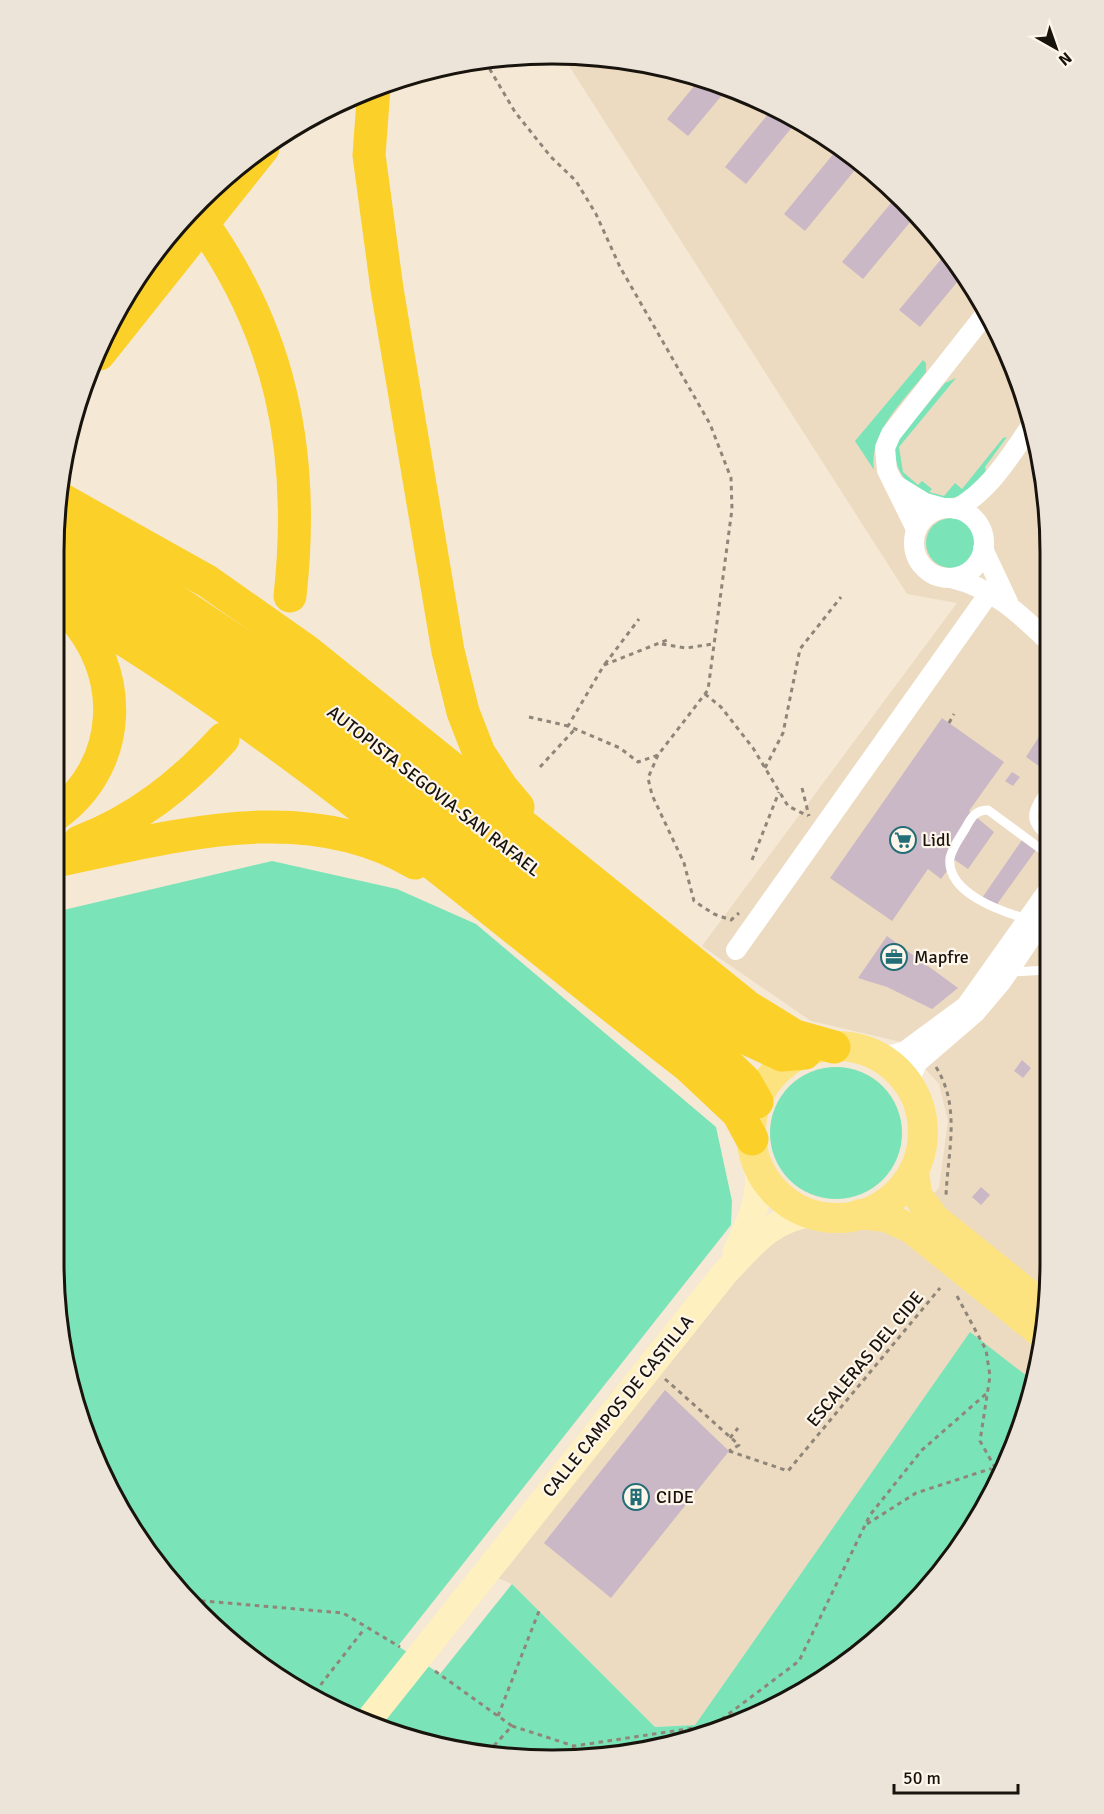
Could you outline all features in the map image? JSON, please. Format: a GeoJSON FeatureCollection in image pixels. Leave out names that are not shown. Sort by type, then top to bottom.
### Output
{"type":"FeatureCollection","features":[{"type":"Feature","properties":{"kind":"highway"},"geometry":{"type":"LineString","coordinates":[[373,99],[369,155],[388,301],[448,651],[463,712],[479,753],[502,788],[552,848]]}},
{"type":"Feature","properties":{"kind":"highway"},"geometry":{"type":"LineString","coordinates":[[118,330],[239,179]]}},
{"type":"Feature","properties":{"kind":"highway"},"geometry":{"type":"LineString","coordinates":[[197,217],[236,278],[269,354],[291,445],[297,518],[290,596]]}},
{"type":"Feature","properties":{"kind":"highway"},"geometry":{"type":"LineString","coordinates":[[68,503],[141,542],[235,600],[308,652],[747,1007],[820,1050]]}},
{"type":"Feature","properties":{"kind":"highway","name":"AUTOPISTA SEGOVIA-SAN RAFAEL"},"geometry":{"type":"LineString","coordinates":[[65,535],[168,596],[292,679],[741,1036],[782,1054],[820,1050]]}},
{"type":"Feature","properties":{"kind":"highway","name":"AUTOPISTA SEGOVIA-SAN RAFAEL"},"geometry":{"type":"LineString","coordinates":[[64,566],[150,619],[273,700],[385,785],[713,1050],[745,1081],[757,1102]]}},
{"type":"Feature","properties":{"kind":"highway"},"geometry":{"type":"LineString","coordinates":[[64,604],[113,631],[258,730],[354,800],[495,910],[707,1082],[738,1113],[755,1151]]}},
{"type":"Feature","properties":{"kind":"highway"},"geometry":{"type":"LineString","coordinates":[[64,608],[74,617],[96,649],[104,668],[110,705],[105,753],[78,797],[64,808]]}},
{"type":"Feature","properties":{"kind":"highway"},"geometry":{"type":"LineString","coordinates":[[64,846],[106,831],[155,802],[187,776],[223,739]]}},
{"type":"Feature","properties":{"kind":"highway"},"geometry":{"type":"LineString","coordinates":[[64,859],[215,829],[295,827],[366,841],[408,858],[495,910]]}},
{"type":"Feature","properties":{"kind":"main road"},"geometry":{"type":"LineString","coordinates":[[860,1214],[890,1199],[914,1170],[921,1149],[923,1130],[920,1111],[913,1092],[896,1070],[881,1059],[857,1049],[820,1050],[774,1074],[757,1102],[755,1151],[778,1195],[811,1214],[836,1218],[860,1214],[886,1217],[912,1228],[1035,1328]]}},
{"type":"Feature","properties":{"kind":"main road","name":"CALLE CAMPOS DE CASTILLA"},"geometry":{"type":"LineString","coordinates":[[724,1274],[747,1228],[756,1203],[760,1182],[755,1151]]}},
{"type":"Feature","properties":{"kind":"main road"},"geometry":{"type":"LineString","coordinates":[[914,1170],[917,1195],[935,1219],[1037,1301]]}},
{"type":"Feature","properties":{"kind":"main road","name":"CALLE CAMPOS DE CASTILLA"},"geometry":{"type":"LineString","coordinates":[[373,1715],[427,1654],[502,1543],[724,1274],[758,1238],[772,1227],[788,1218],[811,1214]]}},
{"type":"Feature","properties":{"kind":"street"},"geometry":{"type":"LineString","coordinates":[[981,320],[891,434],[885,448],[885,461],[892,482],[916,529],[914,550],[920,563],[937,576],[972,583],[990,592],[1009,604],[1040,633]]}},
{"type":"Feature","properties":{"kind":"street"},"geometry":{"type":"LineString","coordinates":[[916,529],[927,516],[974,498],[996,476],[1025,435]]}},
{"type":"Feature","properties":{"kind":"street"},"geometry":{"type":"LineString","coordinates":[[951,578],[960,576],[975,566],[983,541],[996,476]]}},
{"type":"Feature","properties":{"kind":"street"},"geometry":{"type":"LineString","coordinates":[[892,482],[925,503],[972,517],[1009,604]]}},
{"type":"Feature","properties":{"kind":"street"},"geometry":{"type":"LineString","coordinates":[[736,950],[817,820],[990,592]]}},
{"type":"Feature","properties":{"kind":"street"},"geometry":{"type":"LineString","coordinates":[[913,1092],[912,1074],[917,1063],[975,1013],[1008,972],[1039,919]]}},
{"type":"Feature","properties":{"kind":"street"},"geometry":{"type":"LineString","coordinates":[[881,1059],[905,1051],[957,1014],[1039,919]]}},
{"type":"Feature","properties":{"kind":"lane"},"geometry":{"type":"LineString","coordinates":[[1040,801],[1034,812],[1033,822],[1040,831]]}},
{"type":"Feature","properties":{"kind":"lane"},"geometry":{"type":"LineString","coordinates":[[1039,919],[1002,912],[960,884],[953,876],[950,857],[967,825],[981,810],[988,810],[999,816],[1040,848]]}},
{"type":"Feature","properties":{"kind":"lane"},"geometry":{"type":"LineString","coordinates":[[1008,972],[1040,970]]}},
{"type":"Feature","properties":{"kind":"lane","name":"CALLE CAMPOS DE CASTILLA"},"geometry":{"type":"LineString","coordinates":[[502,1543],[507,1564]]}},
{"type":"Feature","properties":{"kind":"lane","name":"CALLE CAMPOS DE CASTILLA"},"geometry":{"type":"LineString","coordinates":[[427,1654],[446,1606]]}},
{"type":"Feature","properties":{"kind":"lane","name":"CALLE CAMPOS DE CASTILLA"},"geometry":{"type":"LineString","coordinates":[[427,1654],[471,1610]]}},
{"type":"Feature","properties":{"kind":"path"},"geometry":{"type":"LineString","coordinates":[[490,69],[515,112],[550,157],[576,181],[648,318],[710,424],[731,478],[732,499],[708,690],[658,755],[648,778],[652,795],[684,863],[694,901],[714,914],[731,920],[745,909]]}},
{"type":"Feature","properties":{"kind":"path"},"geometry":{"type":"LineString","coordinates":[[765,768],[783,733],[800,649],[841,597]]}},
{"type":"Feature","properties":{"kind":"path"},"geometry":{"type":"LineString","coordinates":[[568,726],[604,665],[639,619]]}},
{"type":"Feature","properties":{"kind":"path"},"geometry":{"type":"LineString","coordinates":[[604,665],[667,640]]}},
{"type":"Feature","properties":{"kind":"path"},"geometry":{"type":"LineString","coordinates":[[659,644],[686,648],[714,644]]}},
{"type":"Feature","properties":{"kind":"path"},"geometry":{"type":"LineString","coordinates":[[705,694],[721,707],[765,768],[788,806],[817,820]]}},
{"type":"Feature","properties":{"kind":"path"},"geometry":{"type":"LineString","coordinates":[[948,723],[954,714]]}},
{"type":"Feature","properties":{"kind":"path"},"geometry":{"type":"LineString","coordinates":[[529,717],[568,726],[620,748],[638,762],[658,755]]}},
{"type":"Feature","properties":{"kind":"path"},"geometry":{"type":"LineString","coordinates":[[540,767],[575,729]]}},
{"type":"Feature","properties":{"kind":"path"},"geometry":{"type":"LineString","coordinates":[[802,788],[817,820]]}},
{"type":"Feature","properties":{"kind":"path"},"geometry":{"type":"LineString","coordinates":[[752,860],[779,791]]}},
{"type":"Feature","properties":{"kind":"path"},"geometry":{"type":"LineString","coordinates":[[932,1060],[943,1078],[953,1119],[946,1195],[953,1202]]}},
{"type":"Feature","properties":{"kind":"path","name":"ESCALERAS DEL CIDE"},"geometry":{"type":"LineString","coordinates":[[730,1438],[738,1445],[729,1451],[788,1471],[940,1288]]}},
{"type":"Feature","properties":{"kind":"path"},"geometry":{"type":"LineString","coordinates":[[953,1289],[986,1350],[990,1376],[980,1441],[995,1465]]}},
{"type":"Feature","properties":{"kind":"path"},"geometry":{"type":"LineString","coordinates":[[663,1378],[730,1438],[738,1428]]}},
{"type":"Feature","properties":{"kind":"path"},"geometry":{"type":"LineString","coordinates":[[723,1719],[800,1661],[870,1515],[922,1450],[987,1393]]}},
{"type":"Feature","properties":{"kind":"path"},"geometry":{"type":"LineString","coordinates":[[866,1525],[916,1493],[993,1470]]}},
{"type":"Feature","properties":{"kind":"path"},"geometry":{"type":"LineString","coordinates":[[201,1601],[343,1613],[366,1627],[427,1654],[512,1726],[574,1746],[697,1728]]}},
{"type":"Feature","properties":{"kind":"path"},"geometry":{"type":"LineString","coordinates":[[498,1716],[539,1611]]}},
{"type":"Feature","properties":{"kind":"path"},"geometry":{"type":"LineString","coordinates":[[317,1689],[366,1627]]}},
{"type":"Feature","properties":{"kind":"path"},"geometry":{"type":"LineString","coordinates":[[494,1746],[512,1726]]}},
{"type":"Feature","properties":{"kind":"shaded area"},"geometry":{"type":"Polygon","coordinates":[[[568,65],[647,74],[709,90],[739,102],[796,130],[823,147],[849,165],[897,207],[939,255],[957,281],[989,336],[1002,365],[1014,395],[1030,457],[1040,552],[1040,1262],[1035,1326],[1026,1375],[970,1333],[695,1725],[655,1727],[512,1584],[495,1577],[753,1254],[800,1222],[830,1229],[870,1226],[900,1230],[939,1188],[948,1121],[939,1084],[901,1042],[811,1021],[702,946],[957,603],[907,594],[568,65]]]}},
{"type":"Feature","properties":{"kind":"green space"},"geometry":{"type":"Polygon","coordinates":[[[923,360],[926,363],[926,372],[882,430],[874,456],[874,470],[855,441],[923,360]]]}},
{"type":"Feature","properties":{"kind":"green space"},"geometry":{"type":"Polygon","coordinates":[[[956,378],[899,447],[903,472],[918,485],[922,481],[932,489],[929,492],[944,496],[955,483],[962,489],[1003,438],[1007,437],[973,488],[954,497],[941,498],[916,489],[906,480],[895,456],[896,442],[945,383],[956,378]]]}},
{"type":"Feature","properties":{"kind":"green space"},"geometry":{"type":"Polygon","coordinates":[[[946,518],[956,518],[969,525],[976,538],[976,548],[969,561],[956,568],[946,568],[937,564],[930,557],[926,548],[926,538],[930,529],[937,522],[946,518]]]}},
{"type":"Feature","properties":{"kind":"green space"},"geometry":{"type":"Polygon","coordinates":[[[272,861],[397,889],[476,924],[716,1127],[732,1201],[731,1225],[398,1646],[440,1674],[512,1584],[655,1727],[695,1725],[970,1332],[1026,1375],[1014,1419],[989,1478],[974,1506],[939,1559],[897,1607],[873,1629],[849,1649],[796,1684],[768,1699],[709,1724],[647,1740],[616,1745],[552,1750],[520,1748],[488,1745],[426,1733],[395,1724],[336,1699],[308,1684],[255,1649],[207,1607],[165,1559],[147,1533],[115,1478],[90,1419],[81,1388],[69,1326],[64,1262],[64,910],[272,861]]]}},
{"type":"Feature","properties":{"kind":"green space"},"geometry":{"type":"Polygon","coordinates":[[[836,1067],[861,1072],[882,1087],[897,1108],[902,1133],[897,1158],[882,1179],[861,1194],[836,1199],[811,1194],[790,1179],[775,1158],[770,1133],[775,1108],[790,1087],[811,1072],[836,1067]]]}},
{"type":"Feature","properties":{"kind":"building"},"geometry":{"type":"Polygon","coordinates":[[[694,86],[722,95],[688,136],[667,119],[694,86]]]}},
{"type":"Feature","properties":{"kind":"building"},"geometry":{"type":"Polygon","coordinates":[[[767,115],[792,128],[746,184],[725,167],[767,115]]]}},
{"type":"Feature","properties":{"kind":"building"},"geometry":{"type":"Polygon","coordinates":[[[833,154],[855,170],[805,231],[784,214],[833,154]]]}},
{"type":"Feature","properties":{"kind":"building"},"geometry":{"type":"Polygon","coordinates":[[[892,202],[910,222],[863,279],[842,262],[892,202]]]}},
{"type":"Feature","properties":{"kind":"building"},"geometry":{"type":"Polygon","coordinates":[[[942,259],[957,282],[920,327],[899,310],[942,259]]]}},
{"type":"Feature","properties":{"kind":"building","name":"Lidl"},"geometry":{"type":"Polygon","coordinates":[[[942,718],[1004,762],[969,811],[994,832],[968,869],[955,860],[941,879],[928,869],[892,921],[830,878],[942,718]]]}},
{"type":"Feature","properties":{"kind":"building"},"geometry":{"type":"Polygon","coordinates":[[[1040,735],[1040,767],[1026,757],[1040,735]]]}},
{"type":"Feature","properties":{"kind":"building"},"geometry":{"type":"Polygon","coordinates":[[[1012,772],[1020,777],[1013,786],[1005,781],[1012,772]]]}},
{"type":"Feature","properties":{"kind":"building"},"geometry":{"type":"Polygon","coordinates":[[[1040,795],[1040,811],[1032,805],[1040,795]]]}},
{"type":"Feature","properties":{"kind":"building"},"geometry":{"type":"Polygon","coordinates":[[[1022,840],[1036,850],[995,907],[982,898],[1022,840]]]}},
{"type":"Feature","properties":{"kind":"building","name":"Mapfre"},"geometry":{"type":"Polygon","coordinates":[[[887,936],[958,988],[932,1009],[887,987],[858,978],[887,936]]]}},
{"type":"Feature","properties":{"kind":"building"},"geometry":{"type":"Polygon","coordinates":[[[1022,1060],[1031,1068],[1023,1078],[1014,1071],[1022,1060]]]}},
{"type":"Feature","properties":{"kind":"building"},"geometry":{"type":"Polygon","coordinates":[[[981,1187],[990,1195],[981,1205],[972,1197],[981,1187]]]}},
{"type":"Feature","properties":{"kind":"building","name":"CIDE"},"geometry":{"type":"Polygon","coordinates":[[[665,1390],[729,1451],[611,1598],[544,1543],[665,1390]]]}},
{"type":"Feature","properties":{"kind":"place","name":"Lidl"},"geometry":{"type":"Point","coordinates":[903,840]}},
{"type":"Feature","properties":{"kind":"place","name":"Mapfre"},"geometry":{"type":"Point","coordinates":[894,957]}},
{"type":"Feature","properties":{"kind":"place","name":"CIDE"},"geometry":{"type":"Point","coordinates":[636,1497]}}]}
